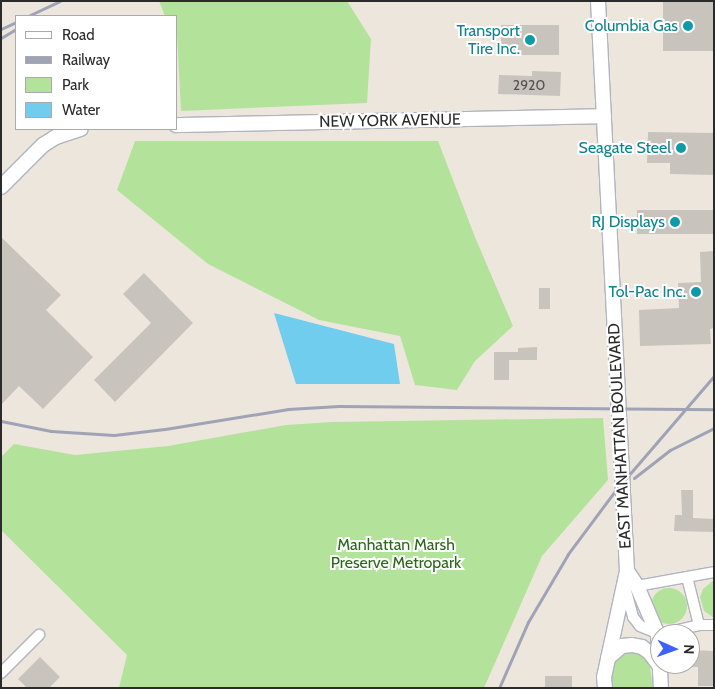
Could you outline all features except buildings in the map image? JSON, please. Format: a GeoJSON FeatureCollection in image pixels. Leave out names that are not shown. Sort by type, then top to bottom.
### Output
{"type":"FeatureCollection","features":[{"type":"Feature","properties":{"kind":"street","name":"EAST MANHATTAN BOULEVARD"},"geometry":{"type":"LineString","coordinates":[[598,1],[629,580],[608,658],[604,676],[605,688]]}},
{"type":"Feature","properties":{"kind":"street","name":"NEW YORK AVENUE"},"geometry":{"type":"LineString","coordinates":[[178,125],[604,116]]}},
{"type":"Feature","properties":{"kind":"street"},"geometry":{"type":"LineString","coordinates":[[1,187],[43,145],[63,134],[77,130]]}},
{"type":"Feature","properties":{"kind":"street"},"geometry":{"type":"LineString","coordinates":[[629,580],[687,577],[714,572]]}},
{"type":"Feature","properties":{"kind":"street"},"geometry":{"type":"LineString","coordinates":[[687,577],[699,624]]}},
{"type":"Feature","properties":{"kind":"street","name":"EAST MANHATTAN BOULEVARD"},"geometry":{"type":"LineString","coordinates":[[629,580],[654,624]]}},
{"type":"Feature","properties":{"kind":"street"},"geometry":{"type":"LineString","coordinates":[[700,625],[714,625]]}},
{"type":"Feature","properties":{"kind":"street"},"geometry":{"type":"LineString","coordinates":[[1,673],[39,635]]}},
{"type":"Feature","properties":{"kind":"street"},"geometry":{"type":"LineString","coordinates":[[608,658],[622,646],[642,647],[650,653]]}},
{"type":"Feature","properties":{"kind":"street","name":"EAST MANHATTAN BOULEVARD"},"geometry":{"type":"LineString","coordinates":[[660,674],[661,688]]}},
{"type":"Feature","properties":{"kind":"green space"},"geometry":{"type":"Polygon","coordinates":[[[159,1],[347,1],[371,39],[367,103],[181,111],[178,15],[165,15],[159,1]]]}},
{"type":"Feature","properties":{"kind":"green space"},"geometry":{"type":"Polygon","coordinates":[[[135,141],[438,141],[475,237],[513,326],[475,361],[457,390],[415,385],[400,336],[319,320],[208,264],[117,190],[135,141]]]}},
{"type":"Feature","properties":{"kind":"green space","name":"Manhattan Marsh Preserve Metropark"},"geometry":{"type":"Polygon","coordinates":[[[603,418],[608,480],[542,556],[484,688],[119,688],[127,655],[1,530],[1,457],[14,444],[75,455],[168,446],[286,425],[332,422],[603,418]]]}},
{"type":"Feature","properties":{"kind":"green space"},"geometry":{"type":"Polygon","coordinates":[[[714,580],[714,618],[704,611],[700,597],[703,589],[714,580]]]}},
{"type":"Feature","properties":{"kind":"green space"},"geometry":{"type":"Polygon","coordinates":[[[669,588],[682,593],[687,606],[682,619],[669,624],[656,619],[651,606],[656,593],[669,588]]]}},
{"type":"Feature","properties":{"kind":"green space"},"geometry":{"type":"Polygon","coordinates":[[[638,650],[649,660],[653,688],[612,688],[612,664],[622,651],[638,650]]]}},
{"type":"Feature","properties":{"kind":"water"},"geometry":{"type":"Polygon","coordinates":[[[274,313],[394,344],[400,384],[296,384],[274,313]]]}},
{"type":"Feature","properties":{"kind":"railway"},"geometry":{"type":"LineString","coordinates":[[30,15],[60,1]]}},
{"type":"Feature","properties":{"kind":"railway"},"geometry":{"type":"LineString","coordinates":[[1,29],[15,22]]}},
{"type":"Feature","properties":{"kind":"railway"},"geometry":{"type":"LineString","coordinates":[[1,38],[15,30]]}},
{"type":"Feature","properties":{"kind":"railway"},"geometry":{"type":"LineString","coordinates":[[499,688],[528,622],[568,554],[615,491],[714,376]]}},
{"type":"Feature","properties":{"kind":"railway"},"geometry":{"type":"LineString","coordinates":[[1,421],[51,431],[114,435],[165,429],[288,409],[339,406],[714,409]]}},
{"type":"Feature","properties":{"kind":"railway"},"geometry":{"type":"LineString","coordinates":[[634,478],[670,450],[714,428]]}},
{"type":"Feature","properties":{"kind":"place","name":"Columbia Gas"},"geometry":{"type":"Point","coordinates":[688,26]}},
{"type":"Feature","properties":{"kind":"place","name":"Transport Tire Inc."},"geometry":{"type":"Point","coordinates":[530,40]}},
{"type":"Feature","properties":{"kind":"place","name":"Seagate Steel"},"geometry":{"type":"Point","coordinates":[681,148]}},
{"type":"Feature","properties":{"kind":"place","name":"RJ Displays"},"geometry":{"type":"Point","coordinates":[675,222]}},
{"type":"Feature","properties":{"kind":"place","name":"Tol-Pac Inc."},"geometry":{"type":"Point","coordinates":[696,292]}}]}
